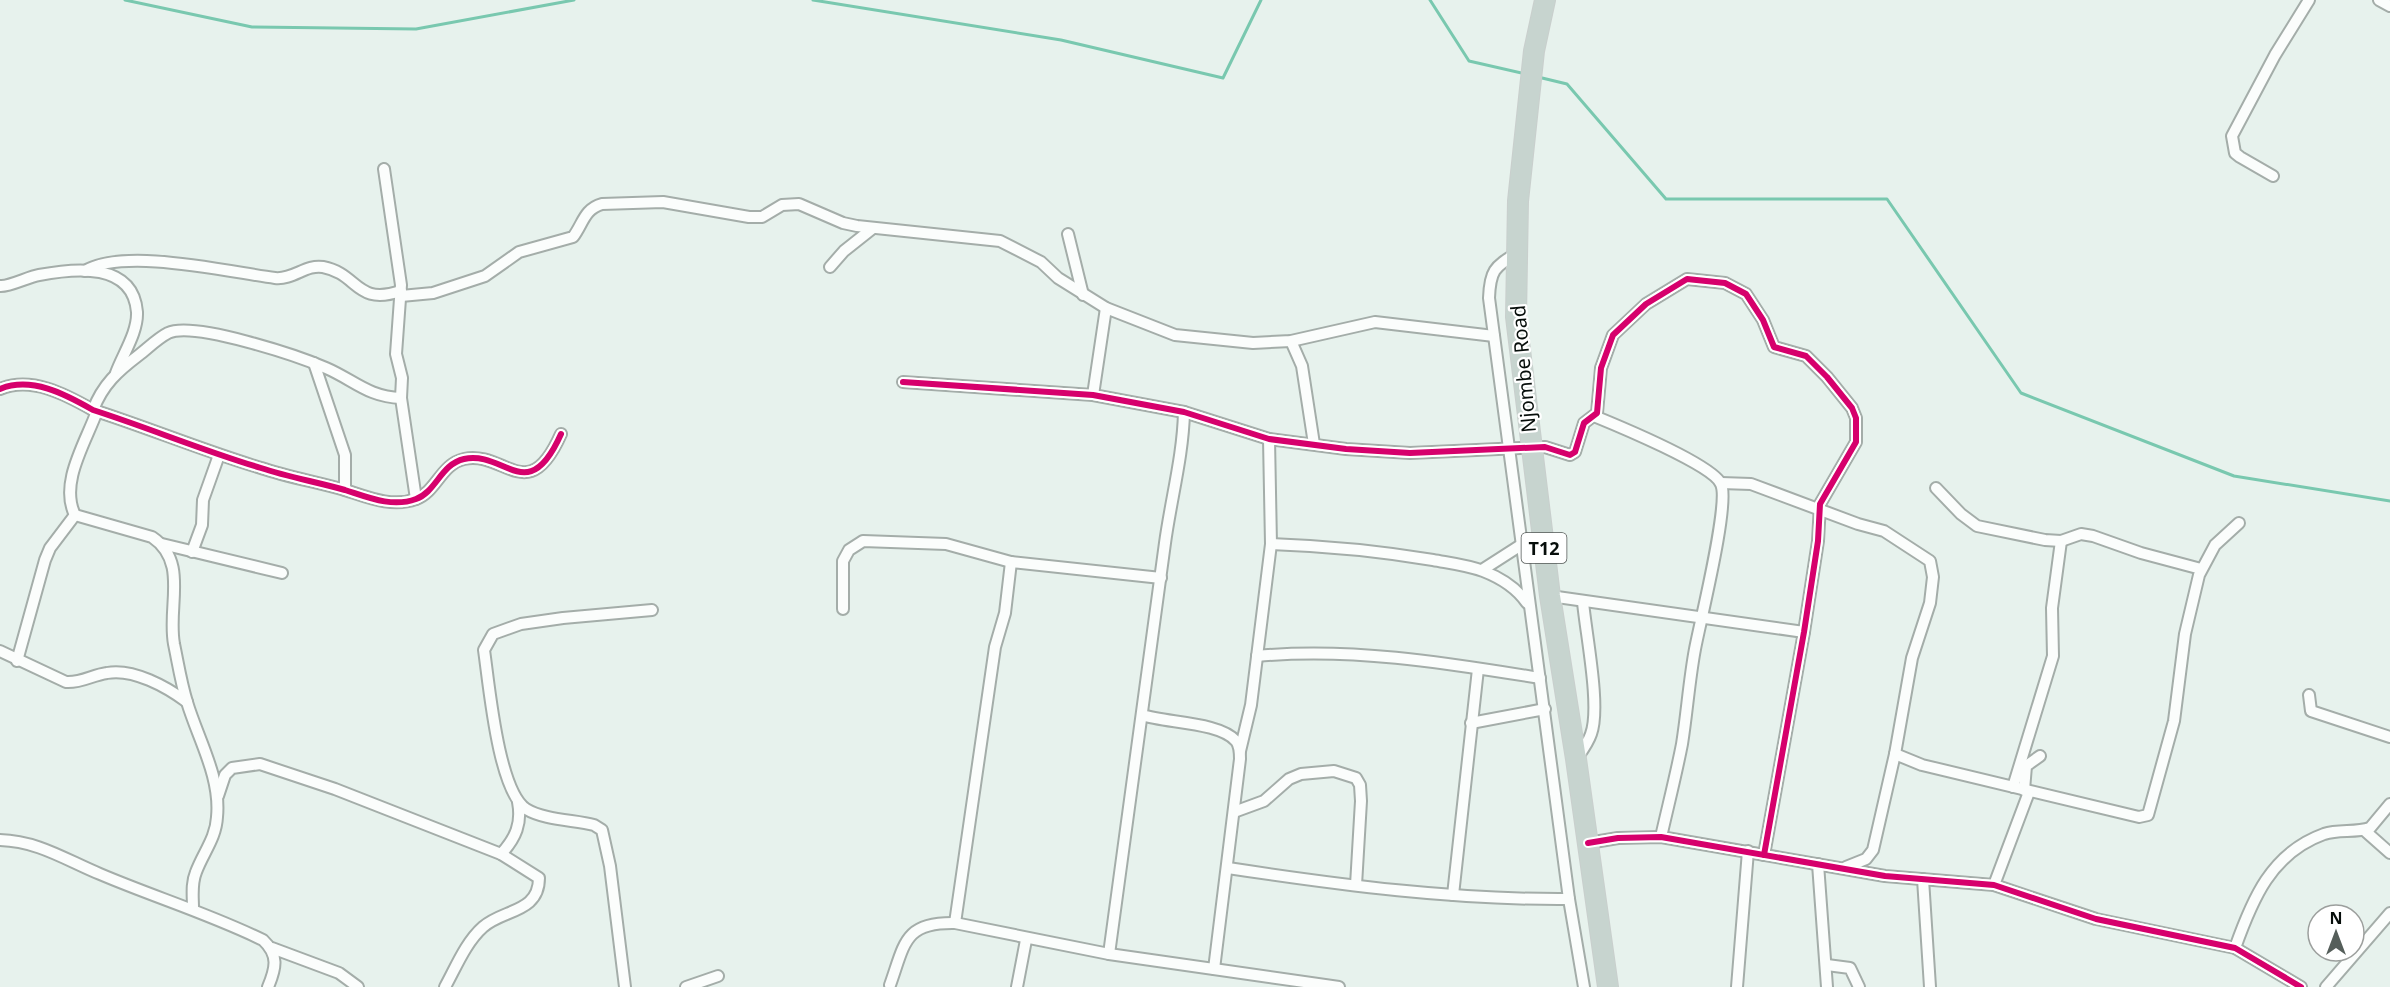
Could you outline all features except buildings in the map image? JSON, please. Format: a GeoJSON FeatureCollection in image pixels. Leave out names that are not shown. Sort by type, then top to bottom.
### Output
{"type":"FeatureCollection","features":[{"type":"Feature","properties":{"kind":"highway","name":"Njombe Road"},"geometry":{"type":"LineString","coordinates":[[1545,0],[1534,51],[1518,201],[1516,317],[1550,596],[1576,759],[1608,987]]}},
{"type":"Feature","properties":{"kind":"street"},"geometry":{"type":"LineString","coordinates":[[2273,176],[2240,158],[2235,153],[2232,136],[2275,55],[2309,0]]}},
{"type":"Feature","properties":{"kind":"street"},"geometry":{"type":"LineString","coordinates":[[2379,0],[2390,6]]}},
{"type":"Feature","properties":{"kind":"street"},"geometry":{"type":"LineString","coordinates":[[384,168],[401,294],[395,334],[396,354],[402,378],[401,398],[416,499]]}},
{"type":"Feature","properties":{"kind":"street"},"geometry":{"type":"LineString","coordinates":[[85,271],[94,266],[127,261],[186,265],[281,278],[319,266],[337,272],[369,295],[433,293],[485,276],[519,252],[573,237],[583,218],[593,207],[602,204],[663,202],[748,217],[762,217],[782,205],[799,204],[843,223],[873,228],[930,231],[1000,241],[1041,262],[1058,278],[1106,308],[1175,335],[1253,343],[1291,341],[1376,322],[1494,336]]}},
{"type":"Feature","properties":{"kind":"street"},"geometry":{"type":"LineString","coordinates":[[830,267],[844,251],[873,228]]}},
{"type":"Feature","properties":{"kind":"street"},"geometry":{"type":"LineString","coordinates":[[1068,234],[1083,295]]}},
{"type":"Feature","properties":{"kind":"street"},"geometry":{"type":"LineString","coordinates":[[1517,253],[1494,268],[1490,279],[1489,298],[1569,900],[1584,987]]}},
{"type":"Feature","properties":{"kind":"street"},"geometry":{"type":"LineString","coordinates":[[0,286],[8,286],[16,280],[53,272],[85,271],[114,275],[126,283],[132,293],[137,312],[133,333],[116,373]]}},
{"type":"Feature","properties":{"kind":"street"},"geometry":{"type":"LineString","coordinates":[[903,382],[1093,395],[1184,412],[1222,422],[1269,439],[1314,444],[1399,453],[1545,447],[1570,455],[1575,452],[1584,423],[1594,416],[1599,406],[1603,359],[1610,347],[1613,335],[1633,314],[1687,279],[1712,281],[1740,289],[1763,320],[1774,347],[1799,353],[1811,360],[1842,394],[1856,417],[1856,442],[1825,494],[1820,510],[1804,632],[1764,855]]}},
{"type":"Feature","properties":{"kind":"street"},"geometry":{"type":"LineString","coordinates":[[1093,395],[1106,308]]}},
{"type":"Feature","properties":{"kind":"street"},"geometry":{"type":"LineString","coordinates":[[282,573],[162,544],[152,537],[75,515],[69,504],[71,479],[101,391],[116,373],[168,333],[180,330],[217,334],[314,363],[364,390],[382,397],[401,398]]}},
{"type":"Feature","properties":{"kind":"street"},"geometry":{"type":"LineString","coordinates":[[1291,341],[1302,366],[1314,444]]}},
{"type":"Feature","properties":{"kind":"street"},"geometry":{"type":"LineString","coordinates":[[314,363],[345,455],[345,490]]}},
{"type":"Feature","properties":{"kind":"street"},"geometry":{"type":"LineString","coordinates":[[0,388],[17,383],[30,383],[95,410],[219,455],[379,501],[416,499],[427,492],[444,470],[464,459],[480,459],[516,472],[533,468],[544,463],[561,434]]}},
{"type":"Feature","properties":{"kind":"street"},"geometry":{"type":"LineString","coordinates":[[1109,954],[1178,471],[1184,412]]}},
{"type":"Feature","properties":{"kind":"street"},"geometry":{"type":"LineString","coordinates":[[1594,416],[1639,435],[1715,476],[1723,490],[1718,536],[1701,618],[1682,744],[1661,837]]}},
{"type":"Feature","properties":{"kind":"street"},"geometry":{"type":"LineString","coordinates":[[1214,969],[1228,868],[1240,751],[1247,729],[1271,544],[1269,439]]}},
{"type":"Feature","properties":{"kind":"street"},"geometry":{"type":"LineString","coordinates":[[192,552],[202,525],[203,500],[219,455]]}},
{"type":"Feature","properties":{"kind":"street"},"geometry":{"type":"LineString","coordinates":[[1721,483],[1751,484],[1890,534],[1926,556],[1932,567],[1930,603],[1911,658],[1894,754],[1871,855],[1846,867]]}},
{"type":"Feature","properties":{"kind":"street"},"geometry":{"type":"LineString","coordinates":[[1936,488],[1961,514],[1977,526],[2045,540],[2061,541],[2073,535],[2093,536],[2141,554],[2201,568]]}},
{"type":"Feature","properties":{"kind":"street"},"geometry":{"type":"LineString","coordinates":[[17,661],[45,560],[50,548],[75,515]]}},
{"type":"Feature","properties":{"kind":"street"},"geometry":{"type":"LineString","coordinates":[[1894,754],[1922,765],[2022,790],[2139,817],[2148,815],[2156,797],[2174,721],[2185,634],[2201,568],[2215,545],[2239,523]]}},
{"type":"Feature","properties":{"kind":"street"},"geometry":{"type":"LineString","coordinates":[[843,609],[843,561],[849,550],[863,541],[946,544],[1011,562],[1161,578]]}},
{"type":"Feature","properties":{"kind":"street"},"geometry":{"type":"LineString","coordinates":[[1994,885],[2022,790],[2054,656],[2052,608],[2061,541]]}},
{"type":"Feature","properties":{"kind":"street"},"geometry":{"type":"LineString","coordinates":[[162,544],[170,556],[176,576],[173,640],[187,702],[207,759],[217,801]]}},
{"type":"Feature","properties":{"kind":"street"},"geometry":{"type":"LineString","coordinates":[[1271,544],[1382,552],[1482,570],[1518,591],[1529,606]]}},
{"type":"Feature","properties":{"kind":"street"},"geometry":{"type":"LineString","coordinates":[[1482,570],[1521,545]]}},
{"type":"Feature","properties":{"kind":"street"},"geometry":{"type":"LineString","coordinates":[[955,923],[996,647],[1005,613],[1011,562]]}},
{"type":"Feature","properties":{"kind":"street"},"geometry":{"type":"LineString","coordinates":[[1550,596],[1804,632]]}},
{"type":"Feature","properties":{"kind":"street"},"geometry":{"type":"LineString","coordinates":[[1576,759],[1591,735],[1594,723],[1594,695],[1583,602]]}},
{"type":"Feature","properties":{"kind":"street"},"geometry":{"type":"LineString","coordinates":[[501,854],[510,844],[520,823],[518,802],[504,768],[499,743],[484,650],[487,642],[493,634],[521,624],[652,610]]}},
{"type":"Feature","properties":{"kind":"street"},"geometry":{"type":"LineString","coordinates":[[0,651],[17,661],[66,682],[78,683],[110,672],[132,675],[164,688],[187,702]]}},
{"type":"Feature","properties":{"kind":"street"},"geometry":{"type":"LineString","coordinates":[[1257,656],[1322,652],[1540,678]]}},
{"type":"Feature","properties":{"kind":"street"},"geometry":{"type":"LineString","coordinates":[[1453,895],[1478,669]]}},
{"type":"Feature","properties":{"kind":"street"},"geometry":{"type":"LineString","coordinates":[[2309,695],[2311,711],[2390,737]]}},
{"type":"Feature","properties":{"kind":"street"},"geometry":{"type":"LineString","coordinates":[[1471,723],[1545,709]]}},
{"type":"Feature","properties":{"kind":"street"},"geometry":{"type":"LineString","coordinates":[[1142,715],[1216,729],[1230,735],[1237,742],[1240,751]]}},
{"type":"Feature","properties":{"kind":"street"},"geometry":{"type":"LineString","coordinates":[[2022,790],[2026,766],[2040,756]]}},
{"type":"Feature","properties":{"kind":"street"},"geometry":{"type":"LineString","coordinates":[[194,908],[192,891],[195,873],[215,830],[217,801],[225,775],[232,768],[245,764],[260,764],[335,789],[501,854],[533,872],[539,878],[539,887],[530,904],[483,927],[457,963],[445,987]]}},
{"type":"Feature","properties":{"kind":"street"},"geometry":{"type":"LineString","coordinates":[[1234,812],[1264,801],[1289,779],[1301,774],[1334,771],[1356,778],[1360,785],[1361,801],[1356,885]]}},
{"type":"Feature","properties":{"kind":"street"},"geometry":{"type":"LineString","coordinates":[[518,802],[527,810],[594,825],[602,830],[609,858],[626,987]]}},
{"type":"Feature","properties":{"kind":"street"},"geometry":{"type":"LineString","coordinates":[[2235,948],[2256,892],[2270,873],[2295,850],[2324,834],[2339,830],[2370,828],[2390,804]]}},
{"type":"Feature","properties":{"kind":"street"},"geometry":{"type":"LineString","coordinates":[[2364,830],[2390,853]]}},
{"type":"Feature","properties":{"kind":"street"},"geometry":{"type":"LineString","coordinates":[[1588,843],[1618,838],[1661,837],[1846,867],[1885,876],[1994,885],[2096,920],[2235,948],[2301,987]]}},
{"type":"Feature","properties":{"kind":"street"},"geometry":{"type":"LineString","coordinates":[[0,840],[35,844],[98,873],[194,908],[263,940],[272,948],[339,974],[358,987]]}},
{"type":"Feature","properties":{"kind":"street"},"geometry":{"type":"LineString","coordinates":[[1737,987],[1748,851]]}},
{"type":"Feature","properties":{"kind":"street"},"geometry":{"type":"LineString","coordinates":[[1818,864],[1827,987]]}},
{"type":"Feature","properties":{"kind":"street"},"geometry":{"type":"LineString","coordinates":[[1228,868],[1453,895],[1515,900],[1569,900]]}},
{"type":"Feature","properties":{"kind":"street"},"geometry":{"type":"LineString","coordinates":[[1923,879],[1930,987]]}},
{"type":"Feature","properties":{"kind":"street"},"geometry":{"type":"LineString","coordinates":[[2326,987],[2388,920]]}},
{"type":"Feature","properties":{"kind":"street"},"geometry":{"type":"LineString","coordinates":[[890,985],[905,944],[914,932],[923,925],[955,923],[1026,940],[1109,954],[1294,983],[1339,987]]}},
{"type":"Feature","properties":{"kind":"street"},"geometry":{"type":"LineString","coordinates":[[1017,987],[1026,940]]}},
{"type":"Feature","properties":{"kind":"street"},"geometry":{"type":"LineString","coordinates":[[268,987],[276,960],[272,948]]}},
{"type":"Feature","properties":{"kind":"street"},"geometry":{"type":"LineString","coordinates":[[1827,965],[1850,968],[1859,987]]}},
{"type":"Feature","properties":{"kind":"street"},"geometry":{"type":"LineString","coordinates":[[686,987],[718,976]]}},
{"type":"Feature","properties":{"kind":"waterway"},"geometry":{"type":"LineString","coordinates":[[125,0],[252,27],[416,29],[574,0]]}},
{"type":"Feature","properties":{"kind":"waterway"},"geometry":{"type":"LineString","coordinates":[[813,0],[1061,40],[1223,78],[1261,0]]}},
{"type":"Feature","properties":{"kind":"waterway"},"geometry":{"type":"LineString","coordinates":[[1430,0],[1469,61],[1526,74]]}},
{"type":"Feature","properties":{"kind":"waterway"},"geometry":{"type":"LineString","coordinates":[[1538,77],[1567,84],[1666,199],[1887,199],[2021,393],[2234,476],[2390,501]]}},
{"type":"Feature","properties":{"kind":"cycle path"},"geometry":{"type":"LineString","coordinates":[[903,382],[1093,395],[1184,412],[1269,439],[1346,449],[1410,453],[1545,447],[1570,455],[1575,452],[1584,423],[1597,413],[1601,368],[1613,335],[1646,304],[1687,279],[1725,283],[1746,294],[1763,320],[1774,347],[1806,356],[1827,377],[1852,408],[1856,418],[1856,442],[1820,504],[1818,541],[1804,632],[1764,855]]}},
{"type":"Feature","properties":{"kind":"cycle path"},"geometry":{"type":"LineString","coordinates":[[0,389],[24,385],[48,389],[93,410],[240,461],[389,502],[407,501],[423,495],[450,466],[464,459],[479,458],[516,471],[527,472],[538,468],[549,456],[561,434]]}},
{"type":"Feature","properties":{"kind":"cycle path"},"geometry":{"type":"LineString","coordinates":[[1588,843],[1618,838],[1661,837],[1885,876],[1994,885],[2096,919],[2235,948],[2301,987]]}}]}
